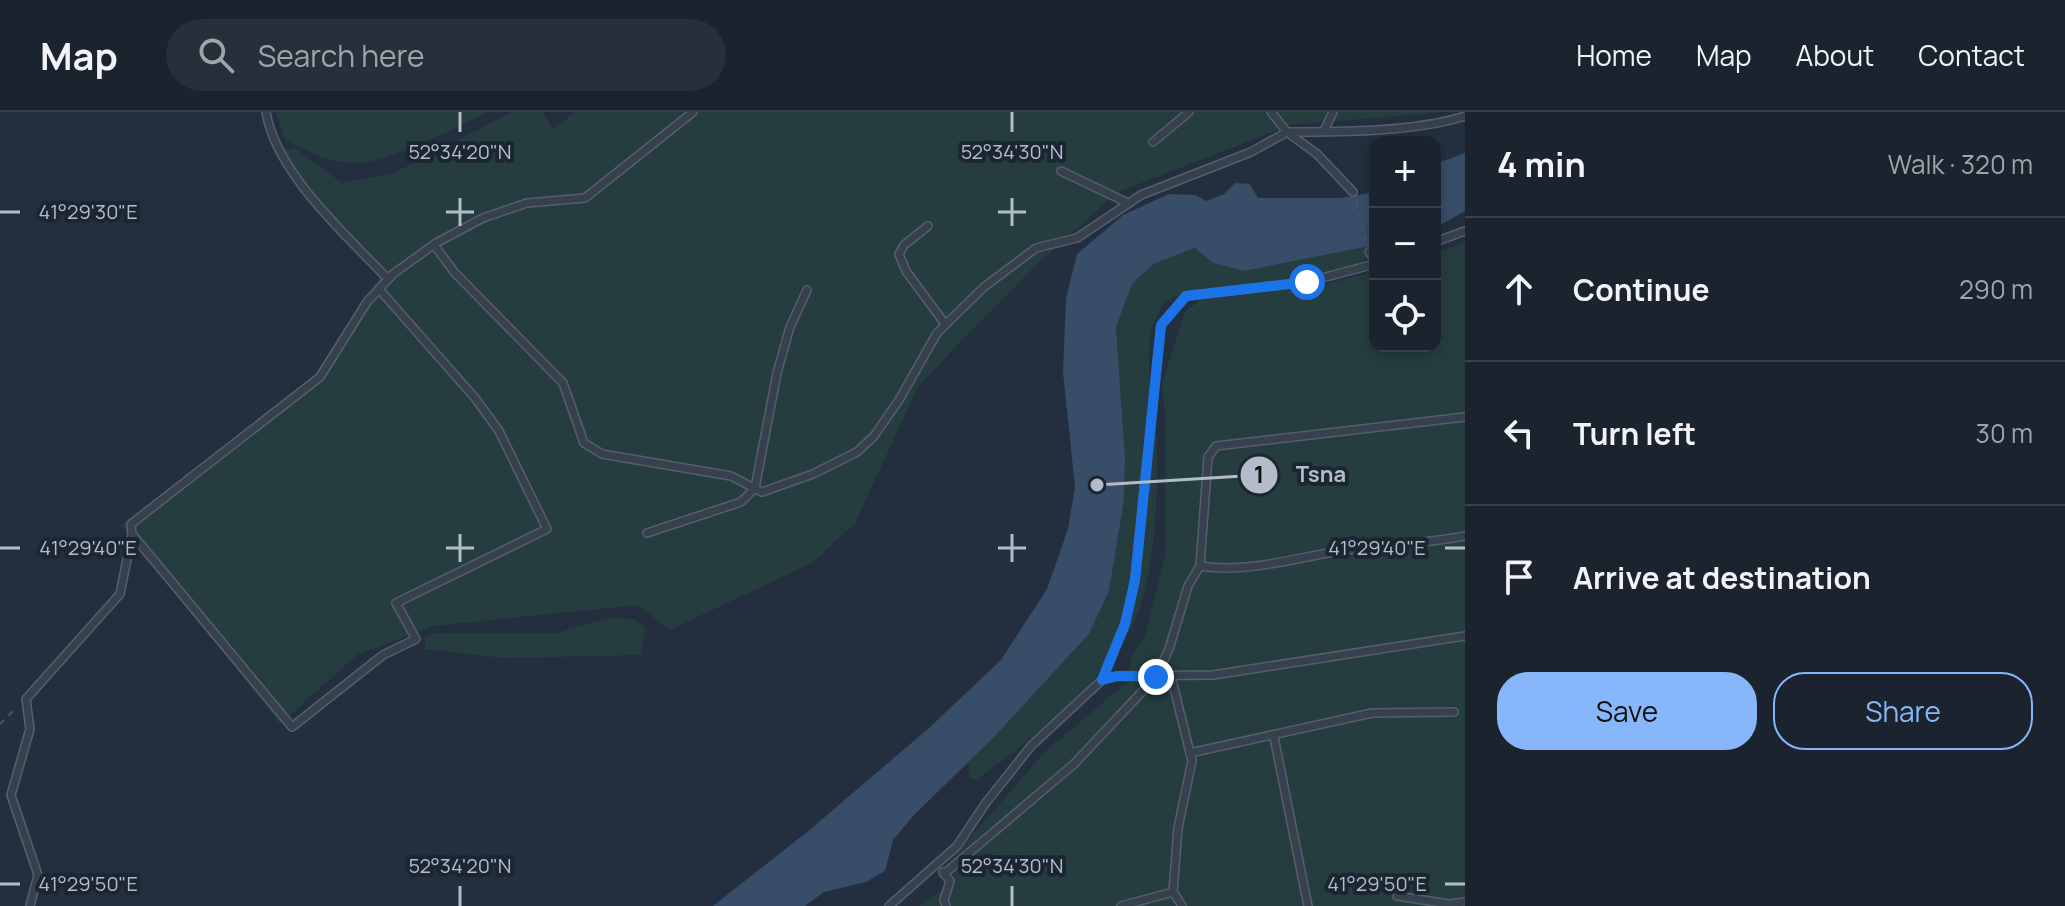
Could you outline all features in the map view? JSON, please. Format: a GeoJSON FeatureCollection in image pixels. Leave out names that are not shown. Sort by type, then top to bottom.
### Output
{"type":"FeatureCollection","features":[{"type":"Feature","properties":{"kind":"lane"},"geometry":{"type":"LineString","coordinates":[[266,112],[269,131],[285,163],[388,279]]}},
{"type":"Feature","properties":{"kind":"lane"},"geometry":{"type":"LineString","coordinates":[[30,906],[38,875],[11,795],[30,729],[26,699],[120,594],[132,534],[131,524],[320,377],[379,289],[434,245],[483,218],[527,203],[585,198],[693,112]]}},
{"type":"Feature","properties":{"kind":"lane"},"geometry":{"type":"LineString","coordinates":[[1153,142],[1189,112]]}},
{"type":"Feature","properties":{"kind":"lane"},"geometry":{"type":"LineString","coordinates":[[1271,112],[1287,132],[1317,154],[1353,192]]}},
{"type":"Feature","properties":{"kind":"lane"},"geometry":{"type":"LineString","coordinates":[[1324,131],[1333,112]]}},
{"type":"Feature","properties":{"kind":"lane"},"geometry":{"type":"LineString","coordinates":[[434,245],[455,273],[563,383],[584,443],[602,454],[731,476],[762,492],[813,474],[857,452],[874,436],[899,400],[937,333],[984,287],[1036,248],[1077,238],[1128,203],[1251,152],[1287,132],[1413,126],[1465,116]]}},
{"type":"Feature","properties":{"kind":"lane"},"geometry":{"type":"LineString","coordinates":[[1061,171],[1128,203]]}},
{"type":"Feature","properties":{"kind":"lane"},"geometry":{"type":"LineString","coordinates":[[928,226],[904,245],[899,254],[906,271],[945,324]]}},
{"type":"Feature","properties":{"kind":"lane"},"geometry":{"type":"LineString","coordinates":[[1441,240],[1465,231]]}},
{"type":"Feature","properties":{"kind":"lane"},"geometry":{"type":"LineString","coordinates":[[889,906],[957,846],[985,804],[1031,746],[1102,680],[1125,624],[1135,580],[1161,325],[1186,296],[1307,282],[1369,264]]}},
{"type":"Feature","properties":{"kind":"lane"},"geometry":{"type":"LineString","coordinates":[[132,534],[292,727],[383,655],[416,639],[396,603],[547,529],[499,431],[475,398],[379,289]]}},
{"type":"Feature","properties":{"kind":"lane"},"geometry":{"type":"LineString","coordinates":[[647,533],[741,502],[755,488],[777,373],[790,327],[807,290]]}},
{"type":"Feature","properties":{"kind":"lane"},"geometry":{"type":"LineString","coordinates":[[944,874],[1073,765],[1156,677],[1169,649],[1188,586],[1200,566],[1208,457],[1216,446],[1465,417]]}},
{"type":"Feature","properties":{"kind":"lane"},"geometry":{"type":"LineString","coordinates":[[1200,566],[1227,570],[1354,549],[1410,546],[1465,536]]}},
{"type":"Feature","properties":{"kind":"lane"},"geometry":{"type":"LineString","coordinates":[[1102,680],[1117,676],[1213,675],[1465,636]]}},
{"type":"Feature","properties":{"kind":"lane"},"geometry":{"type":"LineString","coordinates":[[1171,676],[1190,753],[1189,787],[1178,828],[1173,892],[1182,906]]}},
{"type":"Feature","properties":{"kind":"lane"},"geometry":{"type":"LineString","coordinates":[[1190,753],[1274,737],[1372,713],[1454,712]]}},
{"type":"Feature","properties":{"kind":"lane"},"geometry":{"type":"LineString","coordinates":[[1274,737],[1308,906]]}},
{"type":"Feature","properties":{"kind":"lane"},"geometry":{"type":"LineString","coordinates":[[936,865],[950,881],[944,900],[946,906]]}},
{"type":"Feature","properties":{"kind":"lane"},"geometry":{"type":"LineString","coordinates":[[1121,906],[1173,892]]}},
{"type":"Feature","properties":{"kind":"lane"},"geometry":{"type":"LineString","coordinates":[[1397,896],[1449,904],[1465,902]]}},
{"type":"Feature","properties":{"kind":"path"},"geometry":{"type":"LineString","coordinates":[[1353,192],[1369,252]]}},
{"type":"Feature","properties":{"kind":"path"},"geometry":{"type":"LineString","coordinates":[[0,724],[26,699]]}},
{"type":"Feature","properties":{"kind":"green space"},"geometry":{"type":"Polygon","coordinates":[[[276,112],[488,112],[399,153],[363,163],[349,163],[324,158],[285,140],[276,112]]]}},
{"type":"Feature","properties":{"kind":"green space"},"geometry":{"type":"Polygon","coordinates":[[[512,112],[542,112],[553,129],[575,112],[1444,112],[1291,125],[1118,192],[1031,270],[919,385],[855,523],[812,563],[670,630],[638,605],[433,626],[357,655],[280,724],[122,525],[308,384],[379,278],[273,153],[295,148],[342,183],[394,173],[512,112]]]}},
{"type":"Feature","properties":{"kind":"green space"},"geometry":{"type":"Polygon","coordinates":[[[1465,243],[1465,906],[919,906],[955,882],[945,866],[1045,752],[1123,685],[1132,682],[1130,660],[1145,635],[1165,555],[1166,423],[1162,384],[1184,313],[1201,299],[1214,295],[1312,288],[1369,273],[1369,352],[1441,352],[1441,251],[1465,243]]]}},
{"type":"Feature","properties":{"kind":"green space"},"geometry":{"type":"Polygon","coordinates":[[[1369,246],[1369,268],[1358,273],[1225,287],[1198,291],[1167,301],[1157,315],[1149,351],[1157,491],[1150,566],[1139,610],[1116,651],[1081,693],[998,764],[976,780],[969,778],[968,763],[1089,634],[1109,591],[1124,500],[1125,457],[1116,327],[1132,284],[1153,264],[1196,248],[1213,263],[1244,271],[1369,246]]]}},
{"type":"Feature","properties":{"kind":"green space"},"geometry":{"type":"Polygon","coordinates":[[[608,618],[634,619],[645,628],[641,655],[503,658],[425,649],[425,636],[438,633],[557,633],[608,618]]]}},
{"type":"Feature","properties":{"kind":"water"},"geometry":{"type":"Polygon","coordinates":[[[1465,153],[1465,211],[1441,225],[1441,208],[1441,162],[1465,153]]]}},
{"type":"Feature","properties":{"kind":"water"},"geometry":{"type":"Polygon","coordinates":[[[1235,183],[1250,184],[1258,198],[1341,198],[1369,193],[1369,246],[1244,271],[1213,263],[1195,248],[1153,264],[1132,284],[1116,327],[1125,457],[1124,500],[1109,591],[1089,634],[993,738],[915,814],[893,840],[885,871],[866,882],[824,892],[805,906],[713,906],[807,832],[929,728],[1001,660],[1047,589],[1068,529],[1075,487],[1063,372],[1066,298],[1077,254],[1123,215],[1169,194],[1195,195],[1207,201],[1224,194],[1235,183]]]}},
{"type":"Feature","properties":{"kind":"place","name":"Tsna"},"geometry":{"type":"Point","coordinates":[1097,485]}},
{"type":"Feature","properties":{"kind":"route"},"geometry":{"type":"LineString","coordinates":[[1156,677],[1117,676],[1102,680],[1125,624],[1135,580],[1161,325],[1186,296],[1215,290],[1269,288],[1307,282]]}}]}
